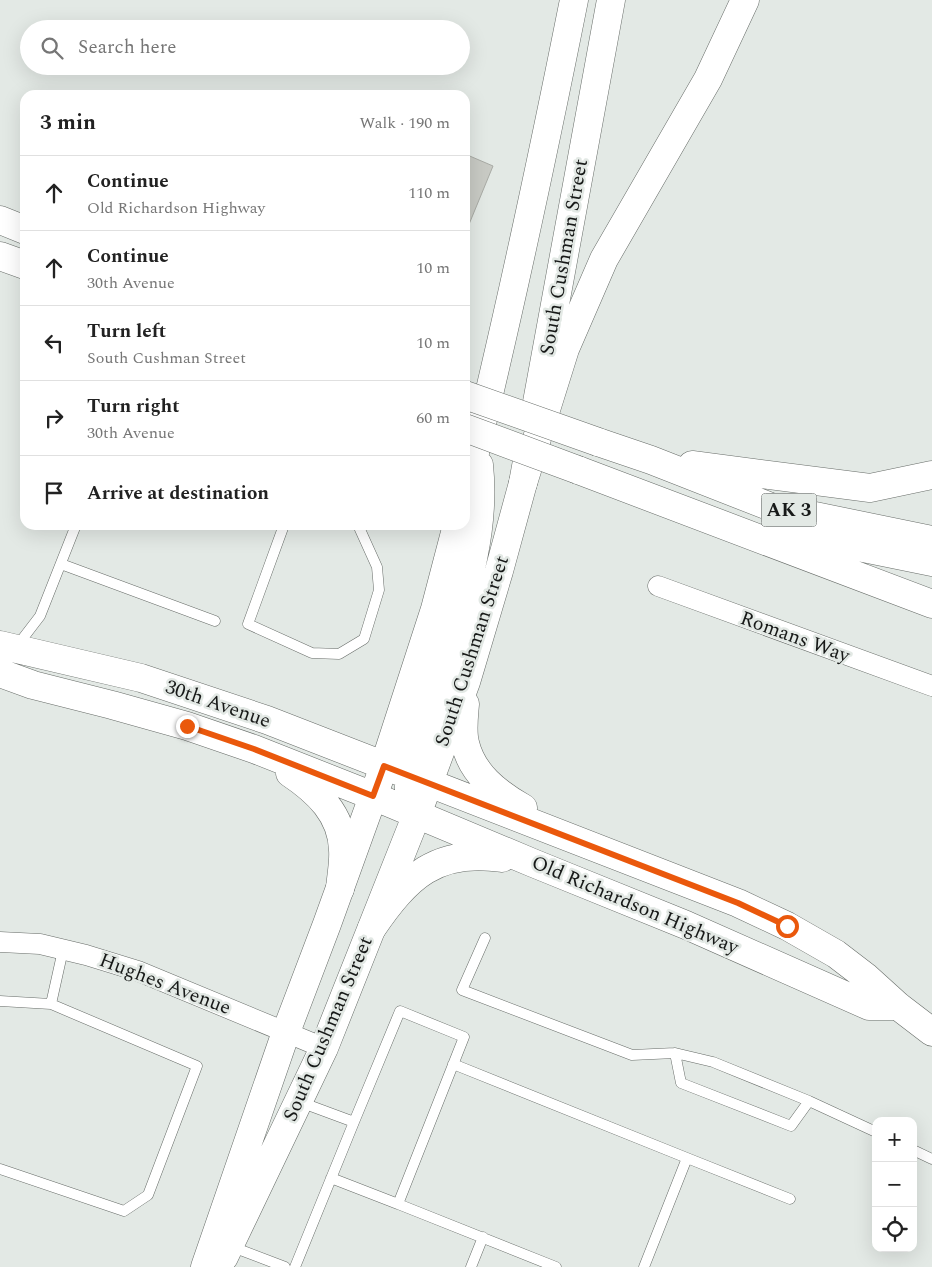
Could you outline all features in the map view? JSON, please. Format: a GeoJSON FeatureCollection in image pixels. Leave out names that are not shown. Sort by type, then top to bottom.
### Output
{"type":"FeatureCollection","features":[{"type":"Feature","properties":{"kind":"main road","name":"South Cushman Street"},"geometry":{"type":"LineString","coordinates":[[471,438],[536,189],[574,0]]}},
{"type":"Feature","properties":{"kind":"main road","name":"South Cushman Street"},"geometry":{"type":"LineString","coordinates":[[205,1267],[286,1032],[373,796],[407,775],[466,682],[523,483],[611,0]]}},
{"type":"Feature","properties":{"kind":"main road"},"geometry":{"type":"LineString","coordinates":[[523,483],[565,349],[604,259],[708,79],[745,0]]}},
{"type":"Feature","properties":{"kind":"main road"},"geometry":{"type":"LineString","coordinates":[[0,220],[20,228]]}},
{"type":"Feature","properties":{"kind":"main road"},"geometry":{"type":"LineString","coordinates":[[0,256],[20,263]]}},
{"type":"Feature","properties":{"kind":"main road","name":"AK 3"},"geometry":{"type":"LineString","coordinates":[[470,397],[651,460],[771,507],[932,540]]}},
{"type":"Feature","properties":{"kind":"main road","name":"AK 3"},"geometry":{"type":"LineString","coordinates":[[471,438],[578,470],[932,604]]}},
{"type":"Feature","properties":{"kind":"main road"},"geometry":{"type":"LineString","coordinates":[[407,775],[459,613],[478,538],[481,493],[471,438]]}},
{"type":"Feature","properties":{"kind":"main road"},"geometry":{"type":"LineString","coordinates":[[651,460],[870,488],[932,475]]}},
{"type":"Feature","properties":{"kind":"main road"},"geometry":{"type":"LineString","coordinates":[[688,512],[932,562]]}},
{"type":"Feature","properties":{"kind":"main road","name":"South Cushman Street"},"geometry":{"type":"LineString","coordinates":[[224,1256],[324,1048],[417,814],[407,775],[435,609],[456,530]]}},
{"type":"Feature","properties":{"kind":"main road","name":"30th Avenue"},"geometry":{"type":"LineString","coordinates":[[7,647],[160,684],[267,720],[407,775]]}},
{"type":"Feature","properties":{"kind":"main road","name":"30th Avenue"},"geometry":{"type":"LineString","coordinates":[[0,673],[33,684],[187,726],[258,751],[373,796]]}},
{"type":"Feature","properties":{"kind":"main road"},"geometry":{"type":"LineString","coordinates":[[466,682],[465,743],[472,762],[483,779],[499,793],[522,808],[588,844]]}},
{"type":"Feature","properties":{"kind":"main road"},"geometry":{"type":"LineString","coordinates":[[258,751],[306,784],[323,800],[334,815],[340,831],[343,850],[340,889]]}},
{"type":"Feature","properties":{"kind":"main road","name":"Old Richardson Highway"},"geometry":{"type":"LineString","coordinates":[[407,775],[738,903],[787,926],[836,954],[932,1032]]}},
{"type":"Feature","properties":{"kind":"main road","name":"Old Richardson Highway"},"geometry":{"type":"LineString","coordinates":[[373,796],[686,924],[869,1006],[898,1006]]}},
{"type":"Feature","properties":{"kind":"main road"},"geometry":{"type":"LineString","coordinates":[[372,928],[389,902],[401,890],[429,867],[450,858],[485,856],[533,863]]}},
{"type":"Feature","properties":{"kind":"street","name":"Romans Way"},"geometry":{"type":"LineString","coordinates":[[658,586],[932,686]]}},
{"type":"Feature","properties":{"kind":"street","name":"Hughes Avenue"},"geometry":{"type":"LineString","coordinates":[[0,942],[40,944],[86,954],[138,971],[324,1048]]}},
{"type":"Feature","properties":{"kind":"lane"},"geometry":{"type":"LineString","coordinates":[[7,647],[40,616],[74,530]]}},
{"type":"Feature","properties":{"kind":"lane"},"geometry":{"type":"LineString","coordinates":[[282,530],[248,624],[312,653],[338,654],[364,639],[378,590],[377,568],[360,530]]}},
{"type":"Feature","properties":{"kind":"lane"},"geometry":{"type":"LineString","coordinates":[[61,564],[215,621]]}},
{"type":"Feature","properties":{"kind":"lane"},"geometry":{"type":"LineString","coordinates":[[485,938],[462,990],[632,1055],[675,1053],[712,1062],[809,1101],[872,1130]]}},
{"type":"Feature","properties":{"kind":"lane"},"geometry":{"type":"LineString","coordinates":[[51,1004],[63,950]]}},
{"type":"Feature","properties":{"kind":"lane"},"geometry":{"type":"LineString","coordinates":[[0,1001],[51,1004],[197,1066],[148,1195],[124,1211],[0,1169]]}},
{"type":"Feature","properties":{"kind":"lane"},"geometry":{"type":"LineString","coordinates":[[295,1267],[400,1011],[464,1037],[398,1204]]}},
{"type":"Feature","properties":{"kind":"lane"},"geometry":{"type":"LineString","coordinates":[[675,1053],[681,1083],[791,1126],[809,1101]]}},
{"type":"Feature","properties":{"kind":"lane"},"geometry":{"type":"LineString","coordinates":[[453,1064],[790,1199]]}},
{"type":"Feature","properties":{"kind":"lane"},"geometry":{"type":"LineString","coordinates":[[299,1101],[354,1122]]}},
{"type":"Feature","properties":{"kind":"lane"},"geometry":{"type":"LineString","coordinates":[[917,1152],[932,1159]]}},
{"type":"Feature","properties":{"kind":"lane"},"geometry":{"type":"LineString","coordinates":[[644,1267],[687,1158]]}},
{"type":"Feature","properties":{"kind":"lane"},"geometry":{"type":"LineString","coordinates":[[331,1178],[556,1267]]}},
{"type":"Feature","properties":{"kind":"lane"},"geometry":{"type":"LineString","coordinates":[[471,1267],[482,1237]]}},
{"type":"Feature","properties":{"kind":"lane"},"geometry":{"type":"LineString","coordinates":[[224,1256],[285,1267]]}},
{"type":"Feature","properties":{"kind":"building"},"geometry":{"type":"Polygon","coordinates":[[[470,156],[493,166],[470,222],[470,156]]]}},
{"type":"Feature","properties":{"kind":"route"},"geometry":{"type":"LineString","coordinates":[[187,726],[254,749],[373,796],[384,766],[738,903],[787,926]]}}]}
